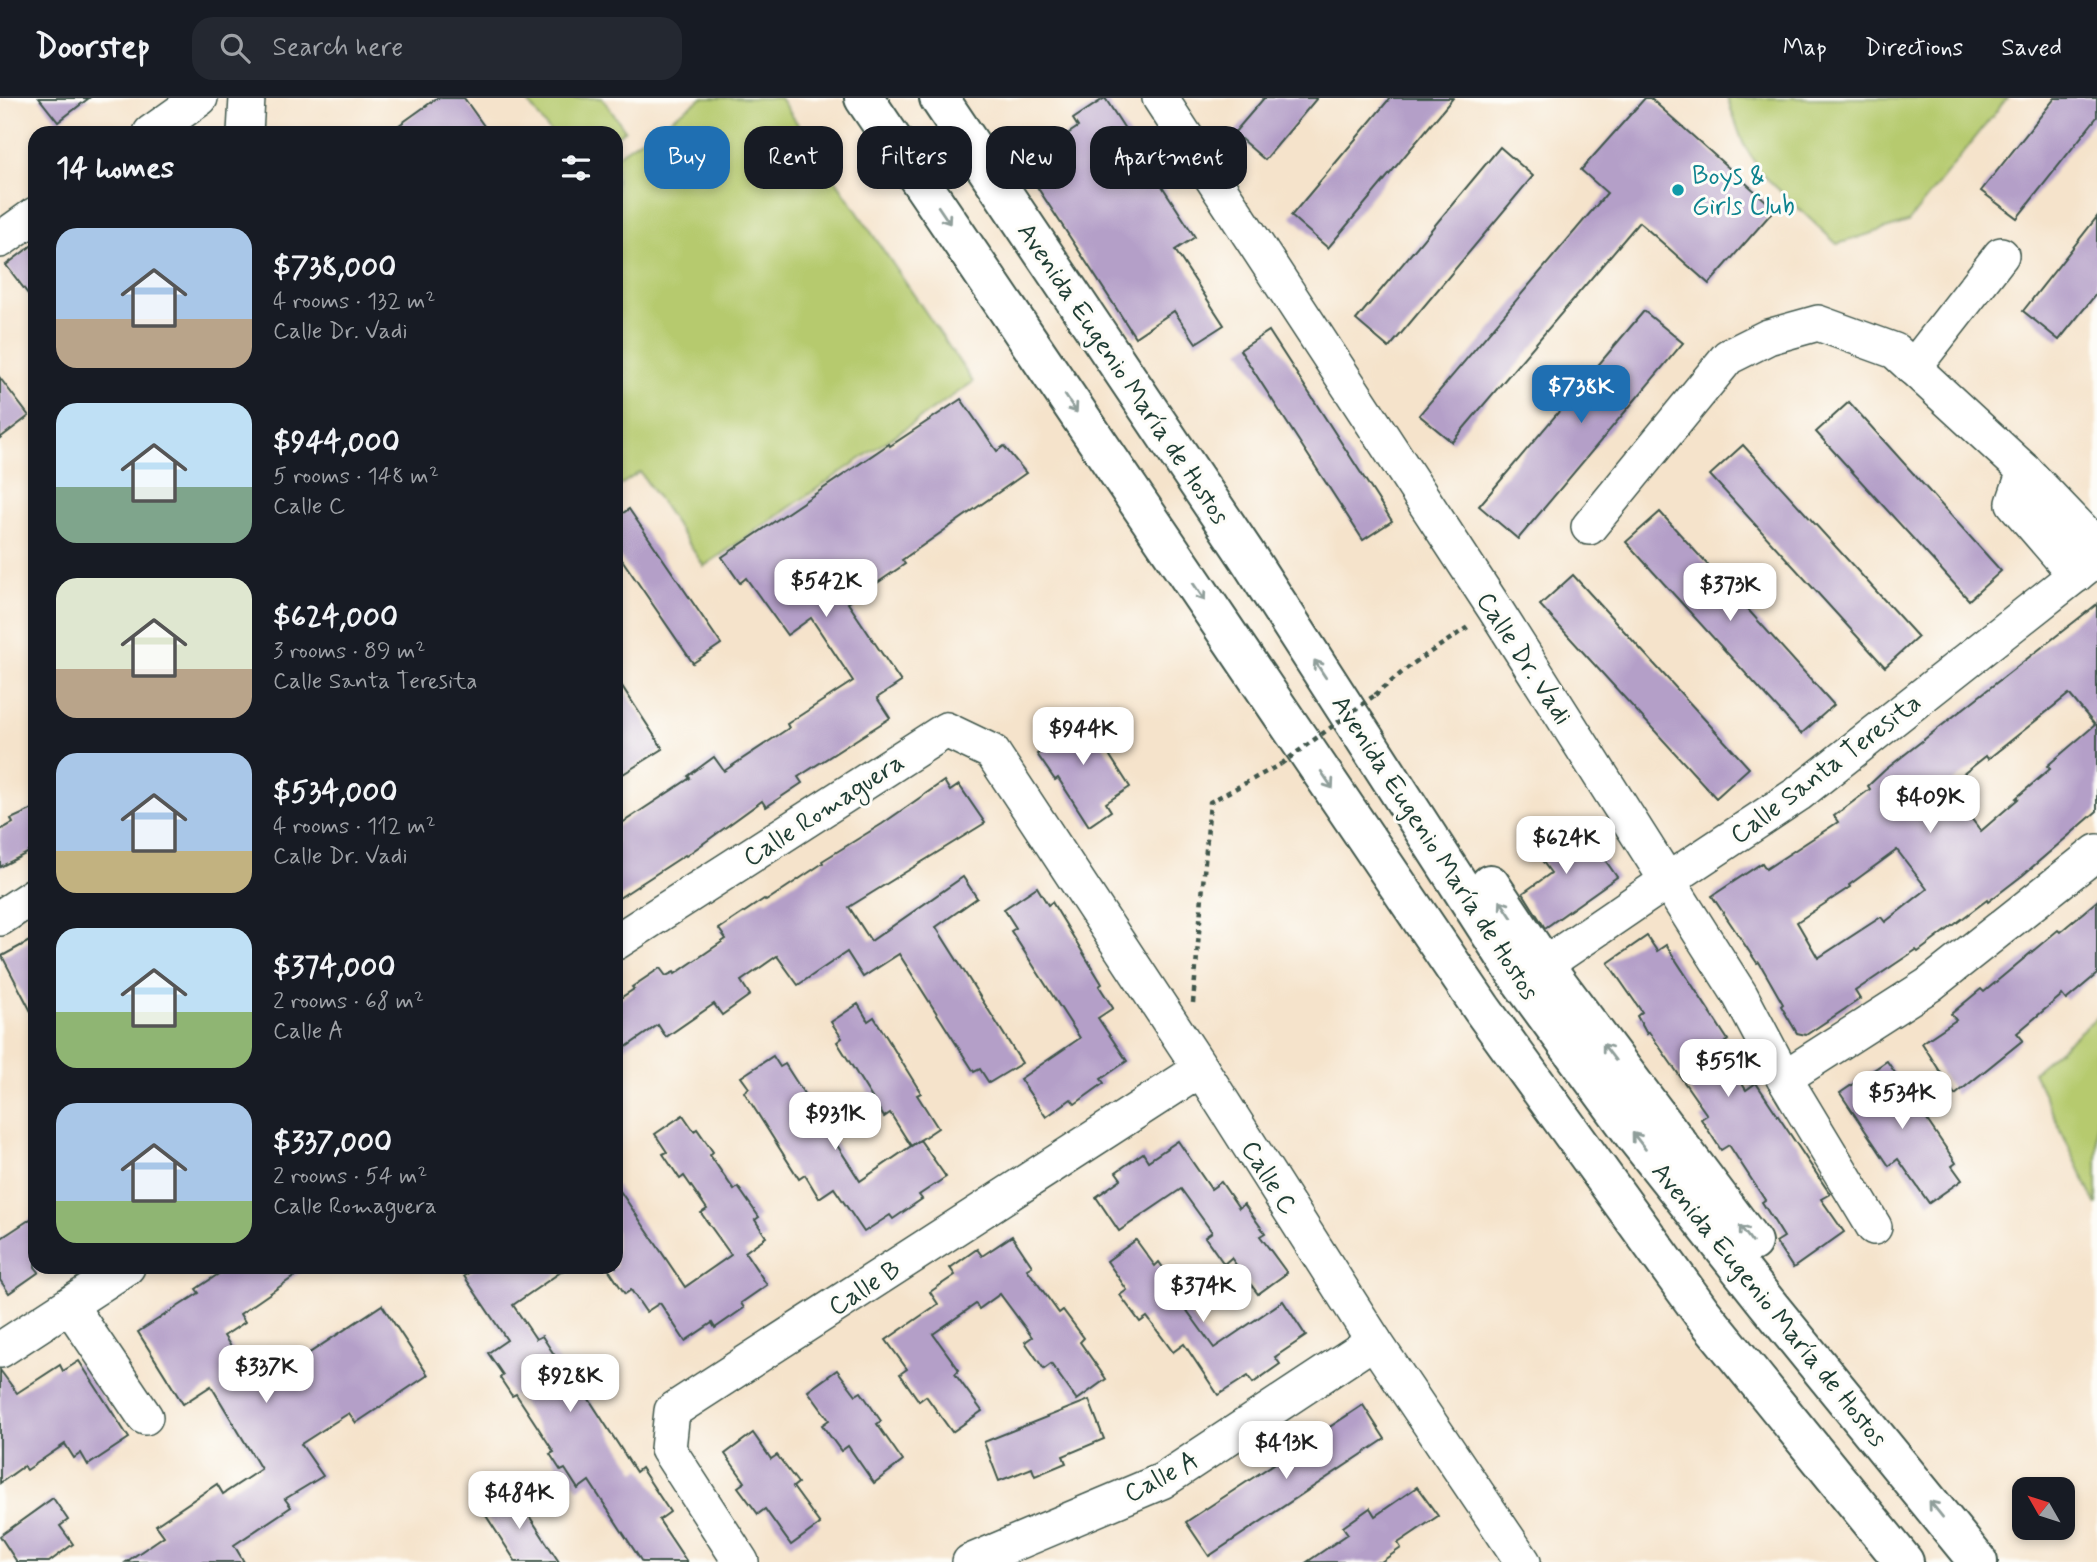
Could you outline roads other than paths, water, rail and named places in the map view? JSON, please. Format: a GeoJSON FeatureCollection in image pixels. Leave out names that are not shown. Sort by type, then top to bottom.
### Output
{"type":"FeatureCollection","features":[{"type":"Feature","properties":{"kind":"highway","name":"Avenida Eugenio María de Hostos"},"geometry":{"type":"LineString","coordinates":[[864,98],[1489,1020],[1702,1313],[1904,1562]]}},
{"type":"Feature","properties":{"kind":"highway","name":"Avenida Eugenio María de Hostos"},"geometry":{"type":"LineString","coordinates":[[939,98],[1247,556],[1521,981],[1634,1135],[1978,1562]]}},
{"type":"Feature","properties":{"kind":"highway"},"geometry":{"type":"LineString","coordinates":[[1363,736],[1472,858],[1544,965],[1781,1282],[1844,1397]]}},
{"type":"Feature","properties":{"kind":"street"},"geometry":{"type":"LineString","coordinates":[[161,126],[200,98]]}},
{"type":"Feature","properties":{"kind":"street"},"geometry":{"type":"LineString","coordinates":[[245,126],[247,98]]}},
{"type":"Feature","properties":{"kind":"street","name":"Calle Dr. Vadi"},"geometry":{"type":"LineString","coordinates":[[1160,98],[1495,609],[1740,995],[1784,1078],[1874,1227]]}},
{"type":"Feature","properties":{"kind":"street"},"geometry":{"type":"LineString","coordinates":[[0,240],[28,220]]}},
{"type":"Feature","properties":{"kind":"street"},"geometry":{"type":"LineString","coordinates":[[1913,368],[2001,256]]}},
{"type":"Feature","properties":{"kind":"street"},"geometry":{"type":"LineString","coordinates":[[1588,527],[1728,356],[1768,337],[1818,323],[1895,351],[2025,471],[2097,546]]}},
{"type":"Feature","properties":{"kind":"street"},"geometry":{"type":"LineString","coordinates":[[2025,471],[2014,503],[2086,566]]}},
{"type":"Feature","properties":{"kind":"street","name":"Calle Santa Teresita"},"geometry":{"type":"LineString","coordinates":[[1544,965],[1798,794],[2086,566]]}},
{"type":"Feature","properties":{"kind":"street","name":"Calle Romaguera"},"geometry":{"type":"LineString","coordinates":[[623,938],[946,730],[992,752],[1019,792]]}},
{"type":"Feature","properties":{"kind":"street","name":"Calle C"},"geometry":{"type":"LineString","coordinates":[[1019,792],[1195,1060],[1374,1341],[1523,1562]]}},
{"type":"Feature","properties":{"kind":"street"},"geometry":{"type":"LineString","coordinates":[[1784,1078],[1929,985],[2097,852]]}},
{"type":"Feature","properties":{"kind":"street"},"geometry":{"type":"LineString","coordinates":[[0,918],[28,900]]}},
{"type":"Feature","properties":{"kind":"street","name":"Calle B"},"geometry":{"type":"LineString","coordinates":[[741,1562],[668,1449],[672,1411],[1195,1060]]}},
{"type":"Feature","properties":{"kind":"street"},"geometry":{"type":"LineString","coordinates":[[0,1350],[117,1274]]}},
{"type":"Feature","properties":{"kind":"street"},"geometry":{"type":"LineString","coordinates":[[71,1306],[145,1417]]}},
{"type":"Feature","properties":{"kind":"street","name":"Calle A"},"geometry":{"type":"LineString","coordinates":[[970,1562],[1162,1481],[1374,1341]]}},
{"type":"Feature","properties":{"kind":"place","name":"Boys & Girls Club"},"geometry":{"type":"Point","coordinates":[1678,190]}}]}
